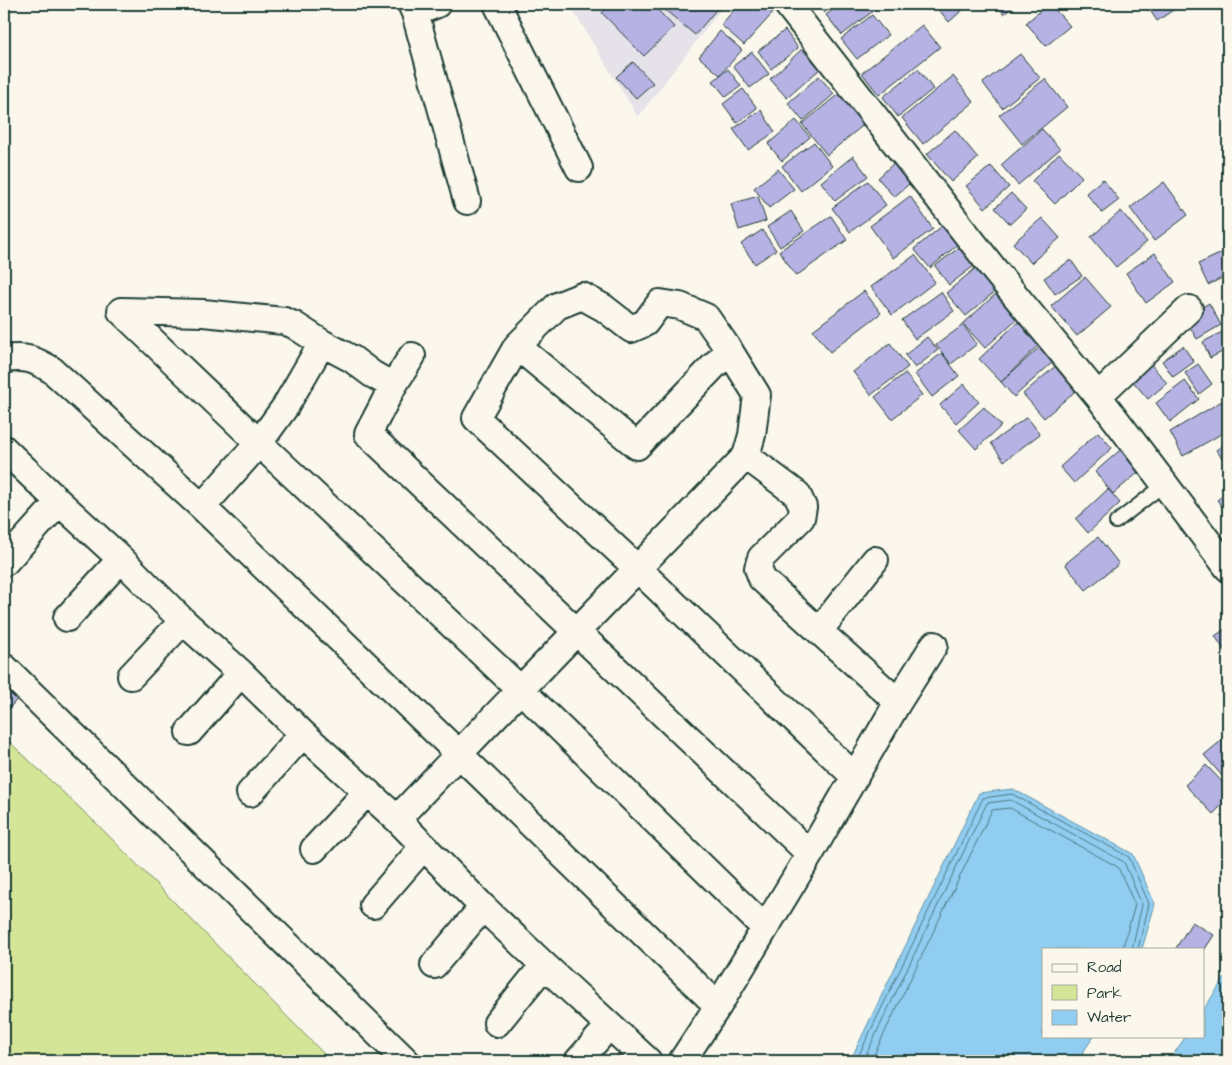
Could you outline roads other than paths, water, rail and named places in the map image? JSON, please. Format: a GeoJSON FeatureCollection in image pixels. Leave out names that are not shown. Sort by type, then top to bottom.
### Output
{"type":"FeatureCollection","features":[{"type":"Feature","properties":{"kind":"street"},"geometry":{"type":"LineString","coordinates":[[497,4],[579,168]]}},
{"type":"Feature","properties":{"kind":"street"},"geometry":{"type":"LineString","coordinates":[[787,4],[996,272],[1098,396],[1228,568]]}},
{"type":"Feature","properties":{"kind":"street"},"geometry":{"type":"LineString","coordinates":[[421,7],[468,201]]}},
{"type":"Feature","properties":{"kind":"street"},"geometry":{"type":"LineString","coordinates":[[396,819],[520,689],[638,568],[746,456],[752,435],[757,395],[706,317],[680,306],[660,303],[646,323],[631,329],[604,308],[582,296],[557,306],[517,346],[476,418],[638,568],[855,778]]}},
{"type":"Feature","properties":{"kind":"street"},"geometry":{"type":"LineString","coordinates":[[1098,396],[1189,309]]}},
{"type":"Feature","properties":{"kind":"street"},"geometry":{"type":"LineString","coordinates":[[393,386],[294,324],[284,321],[203,313],[121,311],[520,689],[765,928]]}},
{"type":"Feature","properties":{"kind":"street"},"geometry":{"type":"LineString","coordinates":[[202,507],[259,443],[285,407],[322,343]]}},
{"type":"Feature","properties":{"kind":"street"},"geometry":{"type":"LineString","coordinates":[[517,346],[636,446],[729,350]]}},
{"type":"Feature","properties":{"kind":"street"},"geometry":{"type":"LineString","coordinates":[[412,356],[393,386],[368,434],[810,854]]}},
{"type":"Feature","properties":{"kind":"street"},"geometry":{"type":"LineString","coordinates":[[4,359],[32,359],[52,370],[202,507],[718,1006]]}},
{"type":"Feature","properties":{"kind":"street"},"geometry":{"type":"LineString","coordinates":[[4,449],[121,558],[183,621],[396,819],[544,966],[648,1061]]}},
{"type":"Feature","properties":{"kind":"street"},"geometry":{"type":"LineString","coordinates":[[746,456],[797,494],[803,507],[801,518],[761,558],[758,568],[762,579],[898,702]]}},
{"type":"Feature","properties":{"kind":"street"},"geometry":{"type":"LineString","coordinates":[[5,562],[59,502]]}},
{"type":"Feature","properties":{"kind":"street"},"geometry":{"type":"LineString","coordinates":[[67,618],[121,558]]}},
{"type":"Feature","properties":{"kind":"street"},"geometry":{"type":"LineString","coordinates":[[819,632],[875,560]]}},
{"type":"Feature","properties":{"kind":"street"},"geometry":{"type":"LineString","coordinates":[[131,676],[183,621]]}},
{"type":"Feature","properties":{"kind":"street"},"geometry":{"type":"LineString","coordinates":[[682,1061],[718,1006],[855,778],[898,702],[934,645]]}},
{"type":"Feature","properties":{"kind":"street"},"geometry":{"type":"LineString","coordinates":[[4,667],[406,1061]]}},
{"type":"Feature","properties":{"kind":"street"},"geometry":{"type":"LineString","coordinates":[[189,732],[241,673]]}},
{"type":"Feature","properties":{"kind":"street"},"geometry":{"type":"LineString","coordinates":[[250,793],[303,734]]}},
{"type":"Feature","properties":{"kind":"street"},"geometry":{"type":"LineString","coordinates":[[314,848],[367,792]]}},
{"type":"Feature","properties":{"kind":"street"},"geometry":{"type":"LineString","coordinates":[[373,905],[424,846]]}},
{"type":"Feature","properties":{"kind":"street"},"geometry":{"type":"LineString","coordinates":[[434,965],[483,907]]}},
{"type":"Feature","properties":{"kind":"street"},"geometry":{"type":"LineString","coordinates":[[497,1023],[544,966]]}},
{"type":"Feature","properties":{"kind":"street"},"geometry":{"type":"LineString","coordinates":[[578,1061],[609,1026]]}},
{"type":"Feature","properties":{"kind":"lane"},"geometry":{"type":"LineString","coordinates":[[1116,522],[1164,484]]}},
{"type":"Feature","properties":{"kind":"water"},"geometry":{"type":"Polygon","coordinates":[[[1013,789],[1133,854],[1155,904],[1142,948],[1042,948],[1042,1038],[1093,1038],[1077,1061],[850,1061],[979,793],[1013,789]]]}},
{"type":"Feature","properties":{"kind":"water"},"geometry":{"type":"Polygon","coordinates":[[[1228,973],[1228,1061],[1169,1061],[1185,1038],[1204,1038],[1204,1009],[1228,973]]]}}]}
